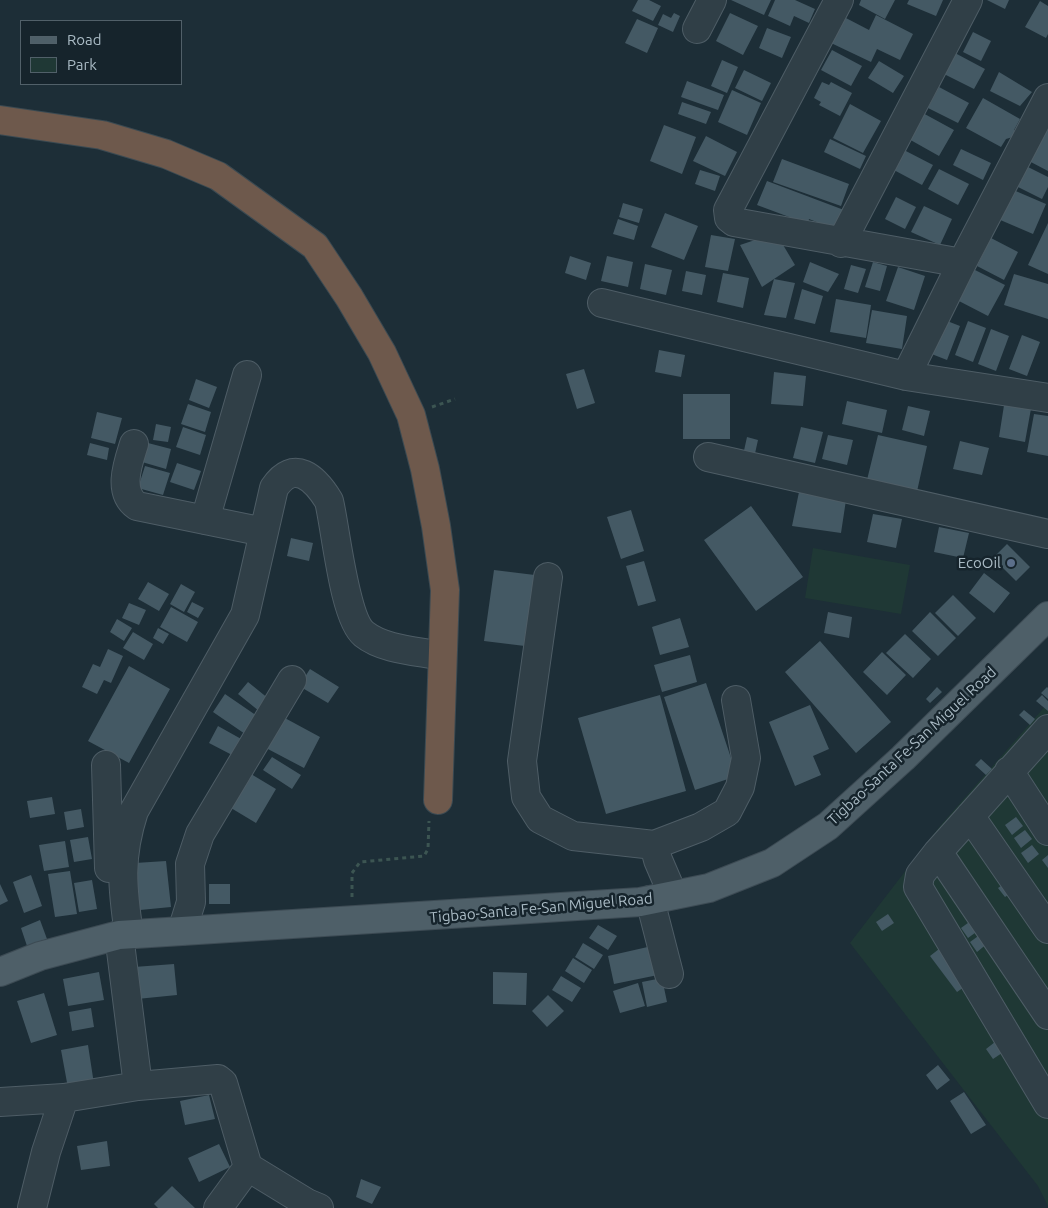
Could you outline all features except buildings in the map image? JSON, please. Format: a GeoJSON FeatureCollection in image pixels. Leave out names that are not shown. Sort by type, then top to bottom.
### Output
{"type":"FeatureCollection","features":[{"type":"Feature","properties":{"kind":"highway"},"geometry":{"type":"LineString","coordinates":[[0,120],[102,135],[166,154],[218,176],[315,246],[349,297],[382,353],[411,415],[425,469],[445,590],[438,800]]}},
{"type":"Feature","properties":{"kind":"main road","name":"Tigbao-Santa Fe-San Miguel Road"},"geometry":{"type":"LineString","coordinates":[[0,972],[40,956],[120,935],[444,916],[661,898],[709,888],[772,864],[828,826],[904,758],[1048,616]]}},
{"type":"Feature","properties":{"kind":"street"},"geometry":{"type":"LineString","coordinates":[[698,29],[712,0]]}},
{"type":"Feature","properties":{"kind":"street"},"geometry":{"type":"LineString","coordinates":[[839,0],[727,214],[734,222],[962,263]]}},
{"type":"Feature","properties":{"kind":"street"},"geometry":{"type":"LineString","coordinates":[[841,242],[968,0]]}},
{"type":"Feature","properties":{"kind":"street"},"geometry":{"type":"LineString","coordinates":[[906,376],[962,263],[1048,98]]}},
{"type":"Feature","properties":{"kind":"street"},"geometry":{"type":"LineString","coordinates":[[602,303],[906,376],[1048,398]]}},
{"type":"Feature","properties":{"kind":"street"},"geometry":{"type":"LineString","coordinates":[[205,520],[247,375]]}},
{"type":"Feature","properties":{"kind":"street"},"geometry":{"type":"LineString","coordinates":[[134,444],[126,475],[125,490],[129,501],[137,506],[264,532]]}},
{"type":"Feature","properties":{"kind":"street"},"geometry":{"type":"LineString","coordinates":[[708,457],[1048,534]]}},
{"type":"Feature","properties":{"kind":"street"},"geometry":{"type":"LineString","coordinates":[[120,935],[125,840],[134,811],[244,615],[274,488],[282,476],[292,472],[311,478],[320,487],[329,501],[350,610],[363,634],[383,644],[442,656]]}},
{"type":"Feature","properties":{"kind":"street"},"geometry":{"type":"LineString","coordinates":[[548,577],[522,761],[526,797],[540,820],[573,836],[654,845],[701,827],[727,812],[740,787],[746,758],[736,700]]}},
{"type":"Feature","properties":{"kind":"street"},"geometry":{"type":"LineString","coordinates":[[182,931],[191,902],[190,864],[200,834],[292,680]]}},
{"type":"Feature","properties":{"kind":"street"},"geometry":{"type":"LineString","coordinates":[[1045,1090],[918,887],[920,875],[938,852],[1048,729]]}},
{"type":"Feature","properties":{"kind":"street"},"geometry":{"type":"LineString","coordinates":[[106,765],[120,935],[138,1086]]}},
{"type":"Feature","properties":{"kind":"street"},"geometry":{"type":"LineString","coordinates":[[1009,771],[1048,831]]}},
{"type":"Feature","properties":{"kind":"street"},"geometry":{"type":"LineString","coordinates":[[970,816],[1048,929]]}},
{"type":"Feature","properties":{"kind":"street"},"geometry":{"type":"LineString","coordinates":[[654,845],[658,860],[669,974]]}},
{"type":"Feature","properties":{"kind":"street"},"geometry":{"type":"LineString","coordinates":[[938,852],[1048,1015]]}},
{"type":"Feature","properties":{"kind":"street"},"geometry":{"type":"LineString","coordinates":[[0,1102],[64,1098],[138,1086],[212,1078],[224,1083],[248,1168],[306,1203],[319,1208]]}},
{"type":"Feature","properties":{"kind":"street"},"geometry":{"type":"LineString","coordinates":[[32,1208],[46,1152],[64,1098]]}},
{"type":"Feature","properties":{"kind":"street"},"geometry":{"type":"LineString","coordinates":[[218,1208],[248,1168]]}},
{"type":"Feature","properties":{"kind":"path"},"geometry":{"type":"LineString","coordinates":[[352,920],[352,872],[356,865],[364,860],[424,856],[428,849],[431,804],[438,800]]}},
{"type":"Feature","properties":{"kind":"green space"},"geometry":{"type":"Polygon","coordinates":[[[813,548],[910,565],[901,614],[805,598],[813,548]]]}},
{"type":"Feature","properties":{"kind":"green space"},"geometry":{"type":"Polygon","coordinates":[[[1048,703],[1048,1206],[1038,1186],[850,943],[940,826],[1048,703]]]}},
{"type":"Feature","properties":{"kind":"place","name":"EcoOil"},"geometry":{"type":"Point","coordinates":[1011,563]}}]}
